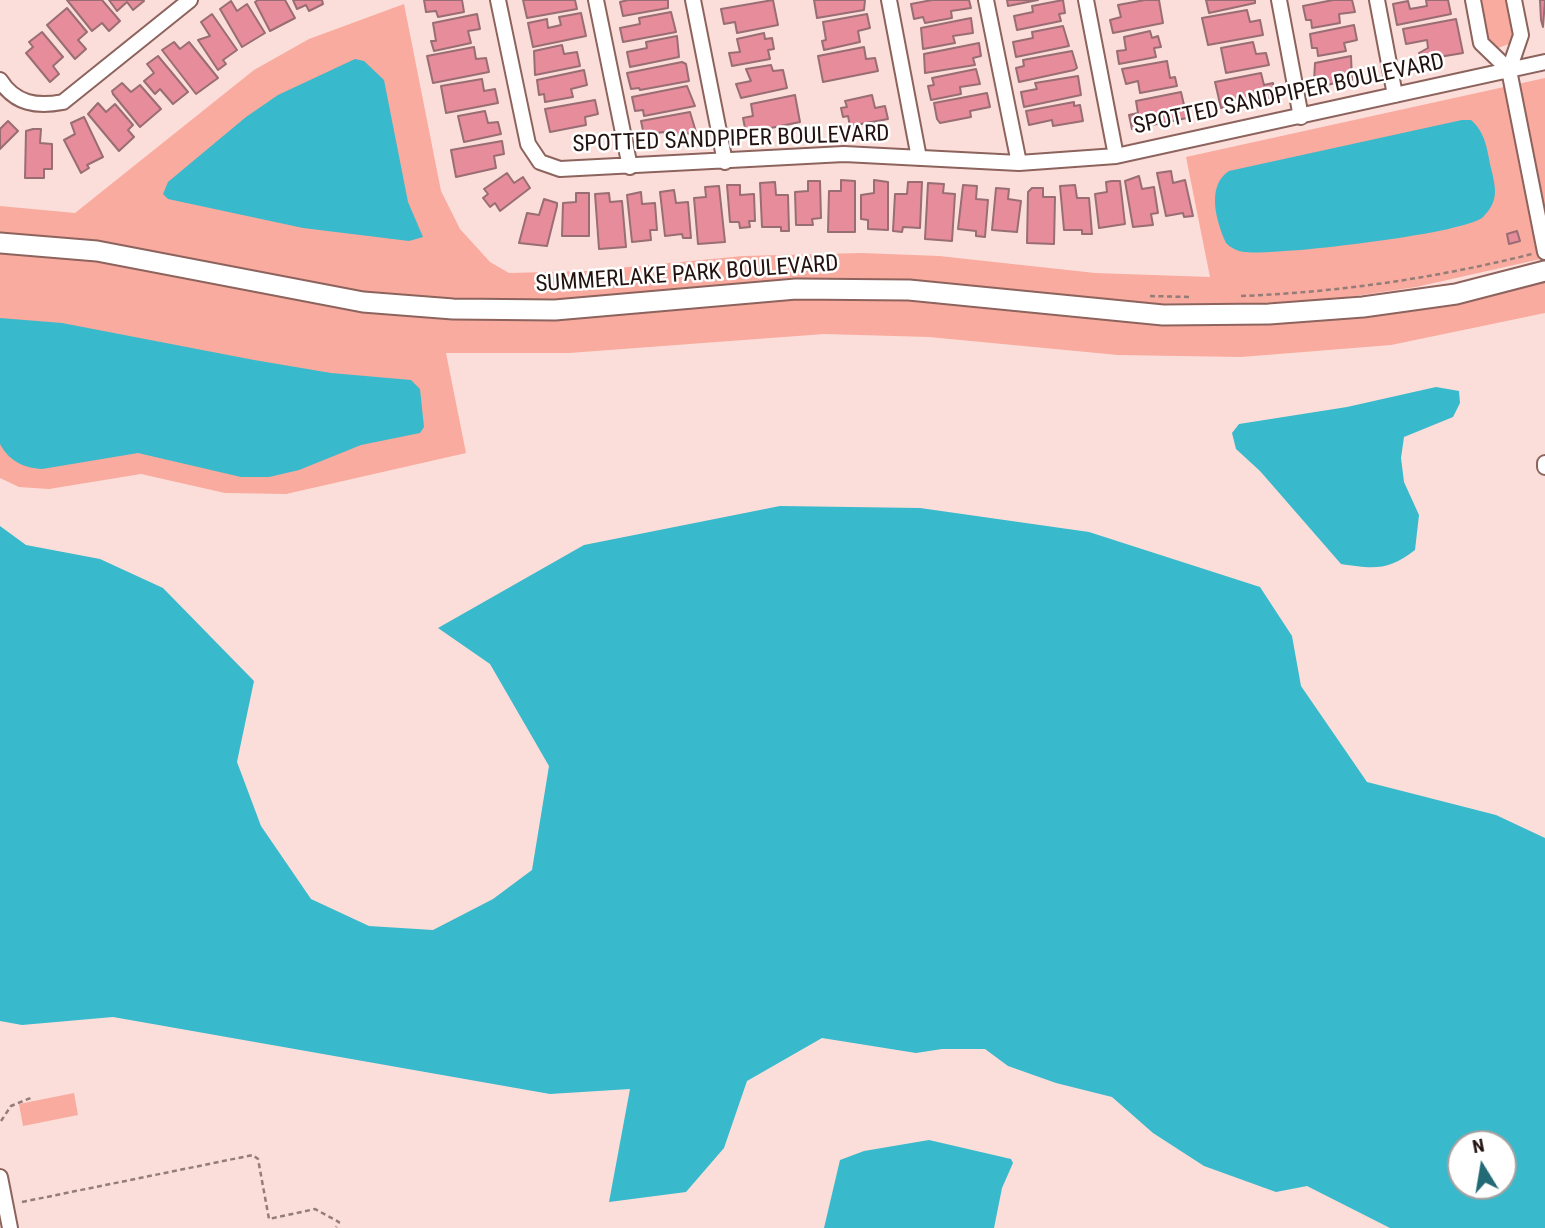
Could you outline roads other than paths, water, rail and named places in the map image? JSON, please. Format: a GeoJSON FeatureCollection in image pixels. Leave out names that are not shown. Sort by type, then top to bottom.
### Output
{"type":"FeatureCollection","features":[{"type":"Feature","properties":{"kind":"main road","name":"SUMMERLAKE PARK BOULEVARD"},"geometry":{"type":"LineString","coordinates":[[0,243],[97,251],[351,300],[453,309],[555,310],[796,289],[909,290],[1163,315],[1269,314],[1363,307],[1456,294],[1545,271]]}},
{"type":"Feature","properties":{"kind":"street"},"geometry":{"type":"LineString","coordinates":[[3,91],[27,103],[44,106],[63,102],[191,0]]}},
{"type":"Feature","properties":{"kind":"street","name":"SPOTTED SANDPIPER BOULEVARD"},"geometry":{"type":"LineString","coordinates":[[498,0],[528,144],[540,162],[560,169],[844,154],[1019,163],[1116,156],[1545,62]]}},
{"type":"Feature","properties":{"kind":"street"},"geometry":{"type":"LineString","coordinates":[[596,0],[629,167]]}},
{"type":"Feature","properties":{"kind":"street"},"geometry":{"type":"LineString","coordinates":[[693,0],[725,162]]}},
{"type":"Feature","properties":{"kind":"street"},"geometry":{"type":"LineString","coordinates":[[889,0],[919,158]]}},
{"type":"Feature","properties":{"kind":"street"},"geometry":{"type":"LineString","coordinates":[[986,0],[1019,163]]}},
{"type":"Feature","properties":{"kind":"street"},"geometry":{"type":"LineString","coordinates":[[1086,0],[1116,156]]}},
{"type":"Feature","properties":{"kind":"street"},"geometry":{"type":"LineString","coordinates":[[1279,0],[1301,117]]}},
{"type":"Feature","properties":{"kind":"street"},"geometry":{"type":"LineString","coordinates":[[1377,0],[1395,96]]}},
{"type":"Feature","properties":{"kind":"street"},"geometry":{"type":"LineString","coordinates":[[1473,0],[1481,43],[1509,70]]}},
{"type":"Feature","properties":{"kind":"street"},"geometry":{"type":"LineString","coordinates":[[1514,0],[1521,35],[1509,70],[1545,252]]}},
{"type":"Feature","properties":{"kind":"street"},"geometry":{"type":"LineString","coordinates":[[0,1177],[10,1228]]}},
{"type":"Feature","properties":{"kind":"water"},"geometry":{"type":"Polygon","coordinates":[[[355,59],[364,61],[384,80],[408,202],[423,237],[409,241],[303,228],[168,199],[163,194],[168,182],[246,117],[278,95],[355,59]]]}},
{"type":"Feature","properties":{"kind":"water"},"geometry":{"type":"Polygon","coordinates":[[[1471,120],[1483,136],[1494,182],[1494,200],[1483,217],[1469,224],[1407,237],[1291,251],[1244,252],[1226,243],[1216,215],[1215,195],[1217,185],[1229,171],[1471,120]]]}},
{"type":"Feature","properties":{"kind":"water"},"geometry":{"type":"Polygon","coordinates":[[[0,318],[62,323],[331,373],[411,380],[420,389],[424,427],[420,433],[361,445],[299,470],[269,477],[241,477],[138,453],[42,469],[29,467],[12,459],[0,444],[0,318]]]}},
{"type":"Feature","properties":{"kind":"water"},"geometry":{"type":"Polygon","coordinates":[[[1436,387],[1459,391],[1460,403],[1453,417],[1404,437],[1401,458],[1404,482],[1419,515],[1415,550],[1388,565],[1363,567],[1341,564],[1260,471],[1236,449],[1232,433],[1239,424],[1347,407],[1436,387]]]}},
{"type":"Feature","properties":{"kind":"water"},"geometry":{"type":"Polygon","coordinates":[[[780,506],[920,508],[1089,532],[1260,587],[1292,636],[1301,686],[1367,782],[1496,815],[1545,838],[1545,1228],[1390,1228],[1307,1186],[1276,1192],[1204,1166],[1153,1133],[1112,1097],[1056,1083],[1008,1066],[985,1049],[942,1049],[916,1053],[822,1038],[747,1081],[724,1148],[686,1192],[609,1202],[630,1089],[550,1094],[113,1017],[22,1025],[0,1021],[0,526],[26,545],[100,559],[163,588],[254,681],[237,762],[261,826],[311,899],[369,926],[433,930],[493,899],[532,870],[549,766],[490,664],[438,628],[584,545],[780,506]]]}},
{"type":"Feature","properties":{"kind":"water"},"geometry":{"type":"Polygon","coordinates":[[[929,1140],[1011,1159],[1013,1163],[1002,1188],[994,1228],[824,1228],[840,1160],[864,1151],[929,1140]]]}}]}
